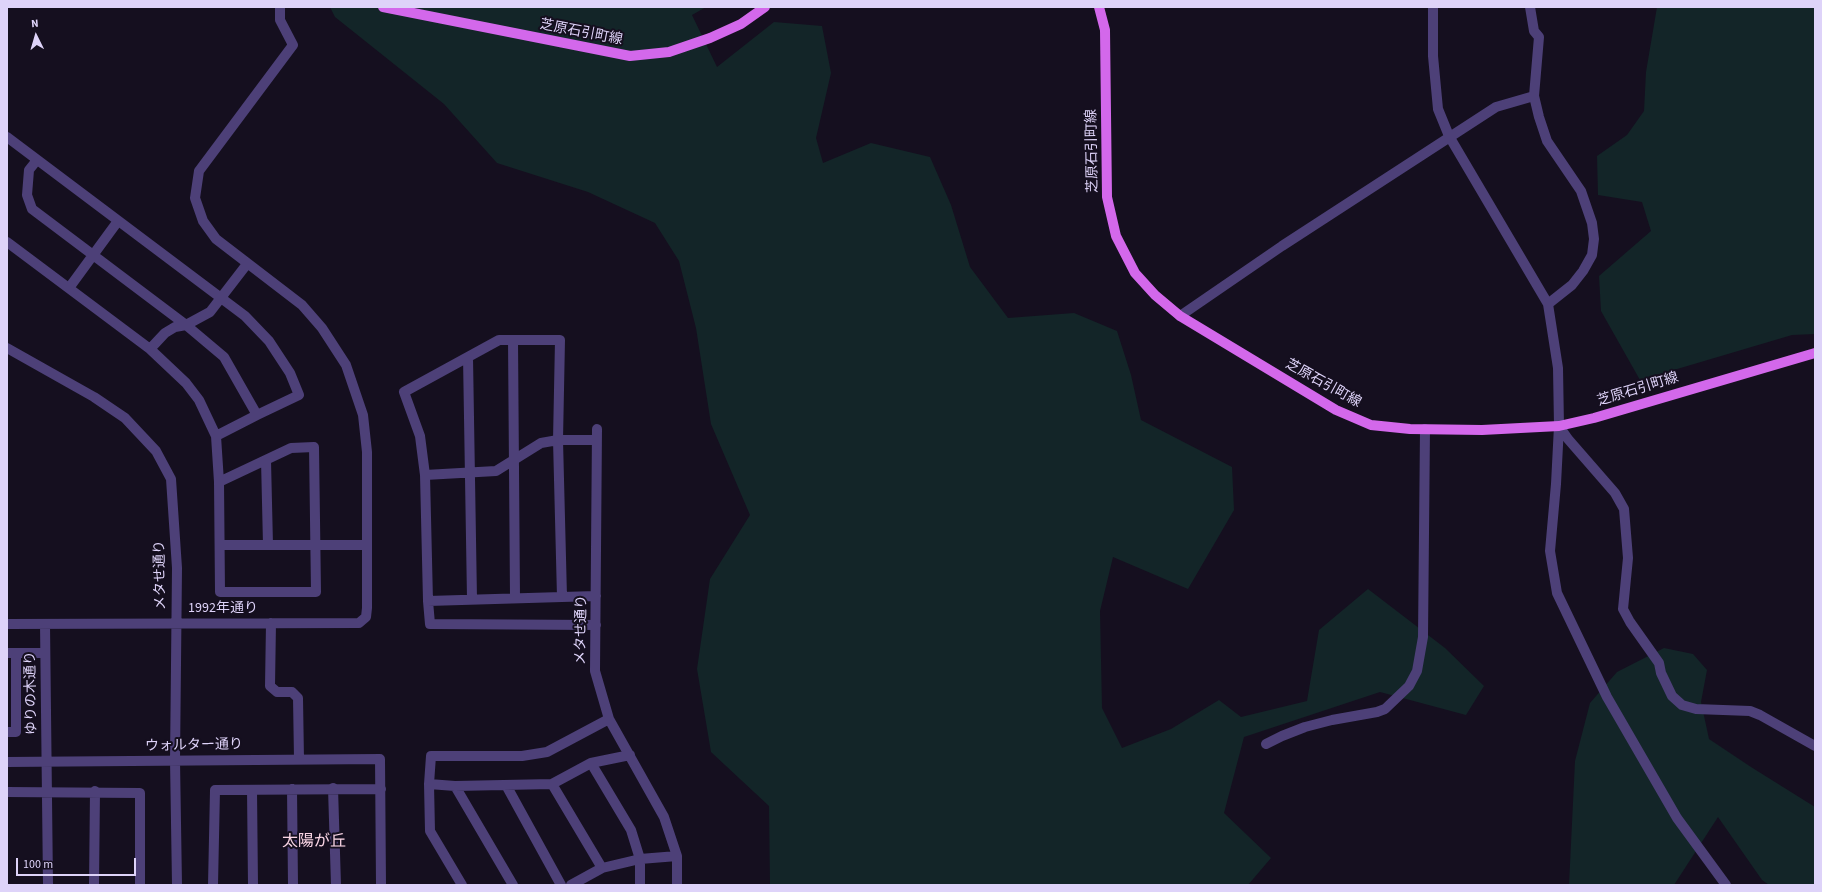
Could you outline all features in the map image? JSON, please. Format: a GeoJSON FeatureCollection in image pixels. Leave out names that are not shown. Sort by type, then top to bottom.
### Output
{"type":"FeatureCollection","features":[{"type":"Feature","properties":{"kind":"main road","name":"芝原石引町線"},"geometry":{"type":"LineString","coordinates":[[384,7],[630,56],[670,52],[710,38],[741,24],[765,7]]}},
{"type":"Feature","properties":{"kind":"main road","name":"芝原石引町線"},"geometry":{"type":"LineString","coordinates":[[1099,7],[1105,30],[1107,197],[1116,236],[1135,272],[1155,296],[1180,316],[1336,410],[1371,424],[1425,429],[1482,430],[1559,426],[1594,418],[1815,353]]}},
{"type":"Feature","properties":{"kind":"street"},"geometry":{"type":"LineString","coordinates":[[220,545],[367,545],[367,452],[363,415],[346,365],[322,328],[302,305],[216,239],[203,221],[194,198],[199,171],[293,45],[280,20],[280,7]]}},
{"type":"Feature","properties":{"kind":"street"},"geometry":{"type":"LineString","coordinates":[[1432,7],[1438,109],[1449,136],[1548,304],[1558,368],[1559,426],[1550,551],[1557,593],[1607,697],[1673,811],[1726,885]]}},
{"type":"Feature","properties":{"kind":"street"},"geometry":{"type":"LineString","coordinates":[[1530,7],[1534,31],[1539,37],[1534,96],[1547,140],[1581,191],[1592,223],[1594,240],[1592,255],[1583,271],[1572,285],[1548,304]]}},
{"type":"Feature","properties":{"kind":"street"},"geometry":{"type":"LineString","coordinates":[[1180,316],[1282,246],[1449,136],[1496,107],[1534,96]]}},
{"type":"Feature","properties":{"kind":"street"},"geometry":{"type":"LineString","coordinates":[[7,137],[220,299],[245,316],[269,341],[290,373],[300,395],[258,414],[216,436]]}},
{"type":"Feature","properties":{"kind":"street"},"geometry":{"type":"LineString","coordinates":[[37,160],[29,170],[27,196],[32,209],[186,325],[224,357],[258,414]]}},
{"type":"Feature","properties":{"kind":"street"},"geometry":{"type":"LineString","coordinates":[[69,288],[118,221]]}},
{"type":"Feature","properties":{"kind":"street"},"geometry":{"type":"LineString","coordinates":[[7,242],[150,349],[186,383],[199,400],[216,436],[220,482],[220,592],[316,592],[314,447],[291,448],[220,482]]}},
{"type":"Feature","properties":{"kind":"street"},"geometry":{"type":"LineString","coordinates":[[150,349],[170,330],[175,327],[186,325],[210,312],[247,264]]}},
{"type":"Feature","properties":{"kind":"street"},"geometry":{"type":"LineString","coordinates":[[562,597],[558,440],[560,340],[499,340],[404,392],[420,436],[425,475],[428,601],[430,624],[596,626]]}},
{"type":"Feature","properties":{"kind":"street"},"geometry":{"type":"LineString","coordinates":[[513,340],[515,598]]}},
{"type":"Feature","properties":{"kind":"street","name":"メタせ通り"},"geometry":{"type":"LineString","coordinates":[[7,348],[94,397],[125,418],[142,435],[160,457],[171,479],[177,568],[177,885]]}},
{"type":"Feature","properties":{"kind":"street"},"geometry":{"type":"LineString","coordinates":[[468,357],[472,599]]}},
{"type":"Feature","properties":{"kind":"street"},"geometry":{"type":"LineString","coordinates":[[1559,426],[1568,439],[1615,493],[1624,509],[1628,558],[1623,609],[1630,622],[1659,663],[1661,673],[1672,696],[1682,705],[1696,709],[1750,712],[1760,715],[1815,746]]}},
{"type":"Feature","properties":{"kind":"street","name":"メタせ通り"},"geometry":{"type":"LineString","coordinates":[[597,429],[595,671],[609,719],[664,817],[678,856],[677,885]]}},
{"type":"Feature","properties":{"kind":"street"},"geometry":{"type":"LineString","coordinates":[[1266,744],[1305,727],[1385,709],[1409,686],[1417,671],[1423,637],[1425,429]]}},
{"type":"Feature","properties":{"kind":"street"},"geometry":{"type":"LineString","coordinates":[[425,475],[496,471],[541,443],[558,440],[596,440]]}},
{"type":"Feature","properties":{"kind":"street"},"geometry":{"type":"LineString","coordinates":[[266,460],[268,545]]}},
{"type":"Feature","properties":{"kind":"street","name":"1992年通り"},"geometry":{"type":"LineString","coordinates":[[7,624],[358,623],[366,617],[367,545]]}},
{"type":"Feature","properties":{"kind":"street"},"geometry":{"type":"LineString","coordinates":[[428,601],[596,596]]}},
{"type":"Feature","properties":{"kind":"street"},"geometry":{"type":"LineString","coordinates":[[271,623],[270,686],[277,692],[292,692],[298,698],[299,759]]}},
{"type":"Feature","properties":{"kind":"street","name":"ゆりの木通り"},"geometry":{"type":"LineString","coordinates":[[45,624],[48,885]]}},
{"type":"Feature","properties":{"kind":"street"},"geometry":{"type":"LineString","coordinates":[[7,732],[16,732],[11,653],[46,653]]}},
{"type":"Feature","properties":{"kind":"street"},"geometry":{"type":"LineString","coordinates":[[462,885],[430,831],[429,784],[431,756],[522,756],[547,752],[609,719]]}},
{"type":"Feature","properties":{"kind":"street"},"geometry":{"type":"LineString","coordinates":[[429,784],[455,786],[552,784],[591,763],[630,755]]}},
{"type":"Feature","properties":{"kind":"street","name":"ウォルター通り"},"geometry":{"type":"LineString","coordinates":[[7,762],[380,758],[381,789]]}},
{"type":"Feature","properties":{"kind":"street"},"geometry":{"type":"LineString","coordinates":[[591,763],[632,830],[640,859],[640,885]]}},
{"type":"Feature","properties":{"kind":"street"},"geometry":{"type":"LineString","coordinates":[[552,784],[602,868]]}},
{"type":"Feature","properties":{"kind":"street"},"geometry":{"type":"LineString","coordinates":[[506,785],[561,885]]}},
{"type":"Feature","properties":{"kind":"street"},"geometry":{"type":"LineString","coordinates":[[455,786],[513,885]]}},
{"type":"Feature","properties":{"kind":"street"},"geometry":{"type":"LineString","coordinates":[[333,788],[336,885]]}},
{"type":"Feature","properties":{"kind":"street"},"geometry":{"type":"LineString","coordinates":[[213,885],[215,790],[333,788],[381,789],[381,885]]}},
{"type":"Feature","properties":{"kind":"street"},"geometry":{"type":"LineString","coordinates":[[292,789],[293,885]]}},
{"type":"Feature","properties":{"kind":"street"},"geometry":{"type":"LineString","coordinates":[[252,790],[252,885]]}},
{"type":"Feature","properties":{"kind":"street"},"geometry":{"type":"LineString","coordinates":[[94,885],[95,791]]}},
{"type":"Feature","properties":{"kind":"street"},"geometry":{"type":"LineString","coordinates":[[7,792],[95,791],[140,793],[140,885]]}},
{"type":"Feature","properties":{"kind":"street"},"geometry":{"type":"LineString","coordinates":[[571,885],[602,868],[640,859],[678,856]]}},
{"type":"Feature","properties":{"kind":"shaded area"},"geometry":{"type":"Polygon","coordinates":[[[330,7],[706,7],[692,15],[717,67],[774,22],[822,26],[831,73],[816,138],[823,163],[871,143],[930,157],[951,205],[970,267],[1008,318],[1074,313],[1117,331],[1131,375],[1141,420],[1232,467],[1234,510],[1188,589],[1113,557],[1100,611],[1102,708],[1122,748],[1171,729],[1219,700],[1241,717],[1307,701],[1319,630],[1368,589],[1445,648],[1484,686],[1466,715],[1380,692],[1244,737],[1224,813],[1271,858],[1248,885],[770,885],[769,806],[711,752],[697,669],[710,579],[750,515],[711,424],[696,328],[679,261],[655,223],[588,192],[497,163],[444,104],[335,17],[330,7]]]}},
{"type":"Feature","properties":{"kind":"shaded area"},"geometry":{"type":"Polygon","coordinates":[[[1657,7],[1815,7],[1815,334],[1792,335],[1640,380],[1601,311],[1599,276],[1651,231],[1642,202],[1598,195],[1597,156],[1627,135],[1644,111],[1646,72],[1657,7]]]}},
{"type":"Feature","properties":{"kind":"shaded area"},"geometry":{"type":"Polygon","coordinates":[[[1664,648],[1693,654],[1707,670],[1701,702],[1709,739],[1815,807],[1815,885],[1769,885],[1762,880],[1718,817],[1674,885],[1569,885],[1575,761],[1590,703],[1617,672],[1664,648]]]}},
{"type":"Feature","properties":{"kind":"district","name":"太陽が丘"},"geometry":{"type":"Point","coordinates":[314,842]}}]}
